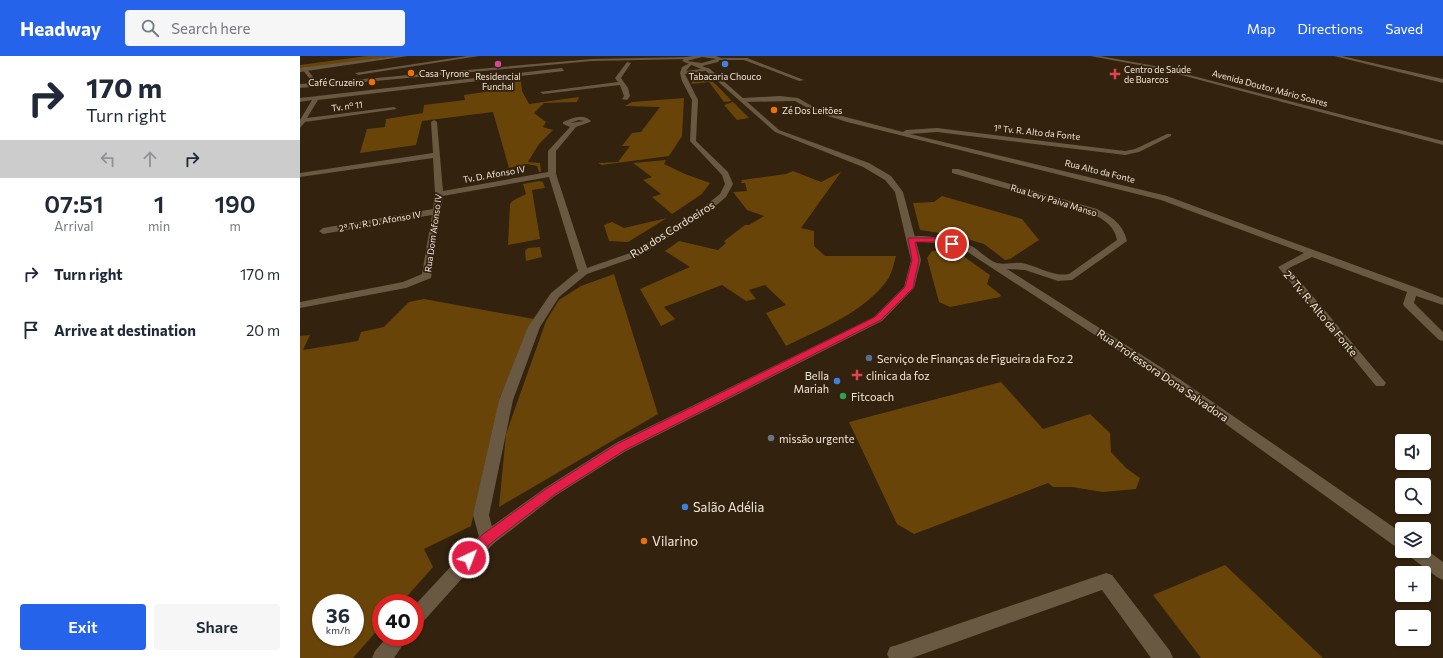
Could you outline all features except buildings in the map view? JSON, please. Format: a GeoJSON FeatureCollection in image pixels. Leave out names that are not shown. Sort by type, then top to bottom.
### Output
{"type":"FeatureCollection","features":[{"type":"Feature","properties":{"kind":"street"},"geometry":{"type":"LineString","coordinates":[[303,70],[406,56]]}},
{"type":"Feature","properties":{"kind":"street"},"geometry":{"type":"LineString","coordinates":[[353,74],[477,56]]}},
{"type":"Feature","properties":{"kind":"street"},"geometry":{"type":"LineString","coordinates":[[300,86],[592,60],[673,57],[688,58],[702,56],[745,58],[753,56]]}},
{"type":"Feature","properties":{"kind":"street","name":"Avenida Doutor Mário Soares"},"geometry":{"type":"LineString","coordinates":[[1092,56],[1156,67],[1443,143]]}},
{"type":"Feature","properties":{"kind":"street","name":"Avenida Doutor Mário Soares"},"geometry":{"type":"LineString","coordinates":[[1115,56],[1162,64],[1443,138]]}},
{"type":"Feature","properties":{"kind":"street"},"geometry":{"type":"LineString","coordinates":[[1336,56],[1443,81]]}},
{"type":"Feature","properties":{"kind":"street"},"geometry":{"type":"LineString","coordinates":[[599,66],[673,57]]}},
{"type":"Feature","properties":{"kind":"street"},"geometry":{"type":"LineString","coordinates":[[682,73],[711,66],[718,57]]}},
{"type":"Feature","properties":{"kind":"street"},"geometry":{"type":"LineString","coordinates":[[424,608],[486,539],[550,492],[621,447],[878,319],[909,288],[916,260],[899,192],[888,178],[866,165],[777,131],[743,100],[711,66],[692,64],[684,61],[688,58]]}},
{"type":"Feature","properties":{"kind":"street"},"geometry":{"type":"LineString","coordinates":[[745,58],[801,80]]}},
{"type":"Feature","properties":{"kind":"street"},"geometry":{"type":"LineString","coordinates":[[300,63],[307,62]]}},
{"type":"Feature","properties":{"kind":"street"},"geometry":{"type":"LineString","coordinates":[[625,99],[627,96],[618,78],[629,63]]}},
{"type":"Feature","properties":{"kind":"street"},"geometry":{"type":"LineString","coordinates":[[682,73],[684,68],[692,64],[711,66]]}},
{"type":"Feature","properties":{"kind":"street"},"geometry":{"type":"LineString","coordinates":[[303,70],[316,84]]}},
{"type":"Feature","properties":{"kind":"street"},"geometry":{"type":"LineString","coordinates":[[300,99],[568,70]]}},
{"type":"Feature","properties":{"kind":"street","name":"Rua dos Cordoeiros"},"geometry":{"type":"LineString","coordinates":[[486,539],[481,514],[506,400],[534,327],[555,295],[583,272],[607,266],[636,254],[709,207],[723,195],[730,184],[725,174],[694,141],[695,99],[685,84],[682,73]]}},
{"type":"Feature","properties":{"kind":"street"},"geometry":{"type":"LineString","coordinates":[[543,92],[621,83]]}},
{"type":"Feature","properties":{"kind":"street"},"geometry":{"type":"LineString","coordinates":[[300,99],[316,84]]}},
{"type":"Feature","properties":{"kind":"street"},"geometry":{"type":"LineString","coordinates":[[398,96],[400,89]]}},
{"type":"Feature","properties":{"kind":"street"},"geometry":{"type":"LineString","coordinates":[[302,120],[316,98]]}},
{"type":"Feature","properties":{"kind":"street","name":"Rua Alto da Fonte"},"geometry":{"type":"LineString","coordinates":[[743,100],[780,98],[796,99],[817,111],[899,133],[1106,182],[1164,198],[1443,302]]}},
{"type":"Feature","properties":{"kind":"street"},"geometry":{"type":"LineString","coordinates":[[392,117],[396,102]]}},
{"type":"Feature","properties":{"kind":"street","name":"Tv. nº 11"},"geometry":{"type":"LineString","coordinates":[[302,120],[394,109]]}},
{"type":"Feature","properties":{"kind":"street","name":"Rua Dom Afonso IV"},"geometry":{"type":"LineString","coordinates":[[300,305],[406,285],[427,276],[439,194],[434,122]]}},
{"type":"Feature","properties":{"kind":"street"},"geometry":{"type":"LineString","coordinates":[[575,125],[552,151],[552,174],[583,272]]}},
{"type":"Feature","properties":{"kind":"street","name":"1ª Tv. R. Alto da Fonte"},"geometry":{"type":"LineString","coordinates":[[899,133],[937,130],[1125,153],[1137,151],[1169,135]]}},
{"type":"Feature","properties":{"kind":"street"},"geometry":{"type":"LineString","coordinates":[[300,175],[437,155]]}},
{"type":"Feature","properties":{"kind":"street","name":"Rua Levy Paiva Manso"},"geometry":{"type":"LineString","coordinates":[[955,171],[1094,211],[1112,220],[1120,230],[1122,241],[1072,277],[1051,278],[1021,266],[997,266]]}},
{"type":"Feature","properties":{"kind":"street","name":"Tv. D. Afonso IV"},"geometry":{"type":"LineString","coordinates":[[439,194],[552,174]]}},
{"type":"Feature","properties":{"kind":"street","name":"2ª Tv. R. D. Afonso IV"},"geometry":{"type":"LineString","coordinates":[[324,231],[382,222],[437,211]]}},
{"type":"Feature","properties":{"kind":"street","name":"Rua Professora Dona Salvadora"},"geometry":{"type":"LineString","coordinates":[[911,239],[937,240],[966,247],[997,266],[1177,383],[1395,537]]}},
{"type":"Feature","properties":{"kind":"street","name":"2ª Tv. R. Alto da Fonte"},"geometry":{"type":"LineString","coordinates":[[1312,253],[1282,267],[1380,383]]}},
{"type":"Feature","properties":{"kind":"street"},"geometry":{"type":"LineString","coordinates":[[1413,290],[1408,304],[1443,338]]}},
{"type":"Feature","properties":{"kind":"street"},"geometry":{"type":"LineString","coordinates":[[1424,558],[1443,572]]}},
{"type":"Feature","properties":{"kind":"street"},"geometry":{"type":"LineString","coordinates":[[898,656],[1106,581],[1163,658]]}},
{"type":"Feature","properties":{"kind":"street"},"geometry":{"type":"LineString","coordinates":[[382,658],[392,646]]}},
{"type":"Feature","properties":{"kind":"shaded area"},"geometry":{"type":"Polygon","coordinates":[[[367,56],[396,56],[300,69],[300,65],[367,56]]]}},
{"type":"Feature","properties":{"kind":"shaded area"},"geometry":{"type":"Polygon","coordinates":[[[690,73],[701,74],[707,77],[732,101],[724,102],[709,82],[692,84],[690,73]]]}},
{"type":"Feature","properties":{"kind":"shaded area"},"geometry":{"type":"Polygon","coordinates":[[[521,81],[522,91],[529,104],[579,97],[577,102],[544,103],[534,113],[546,122],[543,127],[553,130],[539,144],[528,162],[540,163],[541,172],[539,172],[537,166],[527,164],[509,168],[493,112],[422,121],[416,145],[360,153],[367,129],[385,127],[386,119],[423,113],[424,105],[465,100],[464,95],[512,88],[510,82],[521,81]]]}},
{"type":"Feature","properties":{"kind":"shaded area"},"geometry":{"type":"Polygon","coordinates":[[[684,98],[682,136],[669,156],[602,165],[598,163],[618,162],[630,146],[622,146],[632,133],[641,132],[660,107],[625,106],[632,102],[684,98]]]}},
{"type":"Feature","properties":{"kind":"shaded area"},"geometry":{"type":"Polygon","coordinates":[[[733,102],[749,118],[737,120],[724,105],[733,102]]]}},
{"type":"Feature","properties":{"kind":"shaded area"},"geometry":{"type":"Polygon","coordinates":[[[666,160],[664,164],[685,174],[710,183],[702,194],[672,214],[652,197],[661,194],[643,180],[652,177],[633,163],[666,160]]]}},
{"type":"Feature","properties":{"kind":"shaded area"},"geometry":{"type":"Polygon","coordinates":[[[793,171],[821,182],[841,172],[801,228],[814,231],[814,246],[825,256],[896,256],[888,279],[878,291],[855,310],[842,318],[786,346],[766,313],[786,305],[765,285],[749,290],[756,299],[746,301],[722,285],[664,307],[675,319],[661,326],[640,289],[690,267],[665,251],[679,241],[718,250],[726,243],[724,241],[745,225],[749,225],[764,216],[747,210],[733,192],[747,191],[745,183],[741,183],[742,180],[786,174],[793,171]]]}},
{"type":"Feature","properties":{"kind":"shaded area"},"geometry":{"type":"Polygon","coordinates":[[[539,181],[543,182],[545,188],[532,190],[540,239],[508,245],[510,204],[515,199],[526,194],[523,184],[539,181]]]}},
{"type":"Feature","properties":{"kind":"shaded area"},"geometry":{"type":"Polygon","coordinates":[[[942,196],[1022,219],[1039,240],[1010,259],[1005,260],[984,244],[953,235],[920,230],[913,203],[934,202],[942,196]]]}},
{"type":"Feature","properties":{"kind":"shaded area"},"geometry":{"type":"Polygon","coordinates":[[[667,218],[628,242],[609,241],[604,225],[612,222],[624,228],[667,218]]]}},
{"type":"Feature","properties":{"kind":"shaded area"},"geometry":{"type":"Polygon","coordinates":[[[540,247],[542,257],[526,261],[525,251],[528,248],[540,247]]]}},
{"type":"Feature","properties":{"kind":"shaded area"},"geometry":{"type":"Polygon","coordinates":[[[942,250],[963,256],[990,275],[987,284],[1001,295],[1000,297],[950,307],[939,302],[927,258],[932,251],[942,250]]]}},
{"type":"Feature","properties":{"kind":"shaded area"},"geometry":{"type":"Polygon","coordinates":[[[614,274],[658,414],[499,507],[506,434],[546,321],[559,300],[581,286],[614,274]]]}},
{"type":"Feature","properties":{"kind":"shaded area"},"geometry":{"type":"Polygon","coordinates":[[[424,299],[534,319],[500,397],[471,526],[424,549],[433,567],[409,594],[372,594],[372,636],[364,645],[364,594],[312,594],[312,646],[364,646],[353,658],[300,658],[300,336],[310,335],[303,350],[358,341],[361,332],[384,327],[409,302],[424,299]]]}},
{"type":"Feature","properties":{"kind":"shaded area"},"geometry":{"type":"Polygon","coordinates":[[[1001,382],[1043,429],[1090,414],[1110,433],[1111,452],[1126,468],[1140,478],[1136,489],[1103,492],[1072,487],[1053,487],[1048,483],[914,534],[897,524],[849,422],[1001,382]]]}},
{"type":"Feature","properties":{"kind":"shaded area"},"geometry":{"type":"Polygon","coordinates":[[[1225,565],[1323,658],[1201,658],[1153,595],[1225,565]]]}},
{"type":"Feature","properties":{"kind":"place","name":"Residencial Funchal"},"geometry":{"type":"Point","coordinates":[498,64]}},
{"type":"Feature","properties":{"kind":"place","name":"Tabacaria Chouco"},"geometry":{"type":"Point","coordinates":[725,64]}},
{"type":"Feature","properties":{"kind":"place","name":"Casa Tyrone"},"geometry":{"type":"Point","coordinates":[411,73]}},
{"type":"Feature","properties":{"kind":"place","name":"Centro de Saúde de Buarcos"},"geometry":{"type":"Point","coordinates":[1115,74]}},
{"type":"Feature","properties":{"kind":"place","name":"Café Cruzeiro"},"geometry":{"type":"Point","coordinates":[372,82]}},
{"type":"Feature","properties":{"kind":"place","name":"Zé Dos Leitões"},"geometry":{"type":"Point","coordinates":[774,110]}},
{"type":"Feature","properties":{"kind":"place","name":"Serviço de Finanças de Figueira da Foz 2"},"geometry":{"type":"Point","coordinates":[869,358]}},
{"type":"Feature","properties":{"kind":"place","name":"clinica da foz"},"geometry":{"type":"Point","coordinates":[857,375]}},
{"type":"Feature","properties":{"kind":"place","name":"Bella Mariah"},"geometry":{"type":"Point","coordinates":[837,381]}},
{"type":"Feature","properties":{"kind":"place","name":"Fitcoach"},"geometry":{"type":"Point","coordinates":[843,396]}},
{"type":"Feature","properties":{"kind":"place","name":"missão urgente"},"geometry":{"type":"Point","coordinates":[771,438]}},
{"type":"Feature","properties":{"kind":"place","name":"Salão Adélia"},"geometry":{"type":"Point","coordinates":[685,507]}},
{"type":"Feature","properties":{"kind":"place","name":"Vilarino"},"geometry":{"type":"Point","coordinates":[644,541]}},
{"type":"Feature","properties":{"kind":"route"},"geometry":{"type":"LineString","coordinates":[[469,558],[486,539],[550,492],[621,447],[878,319],[909,288],[916,260],[911,239],[937,240],[952,244]]}}]}
